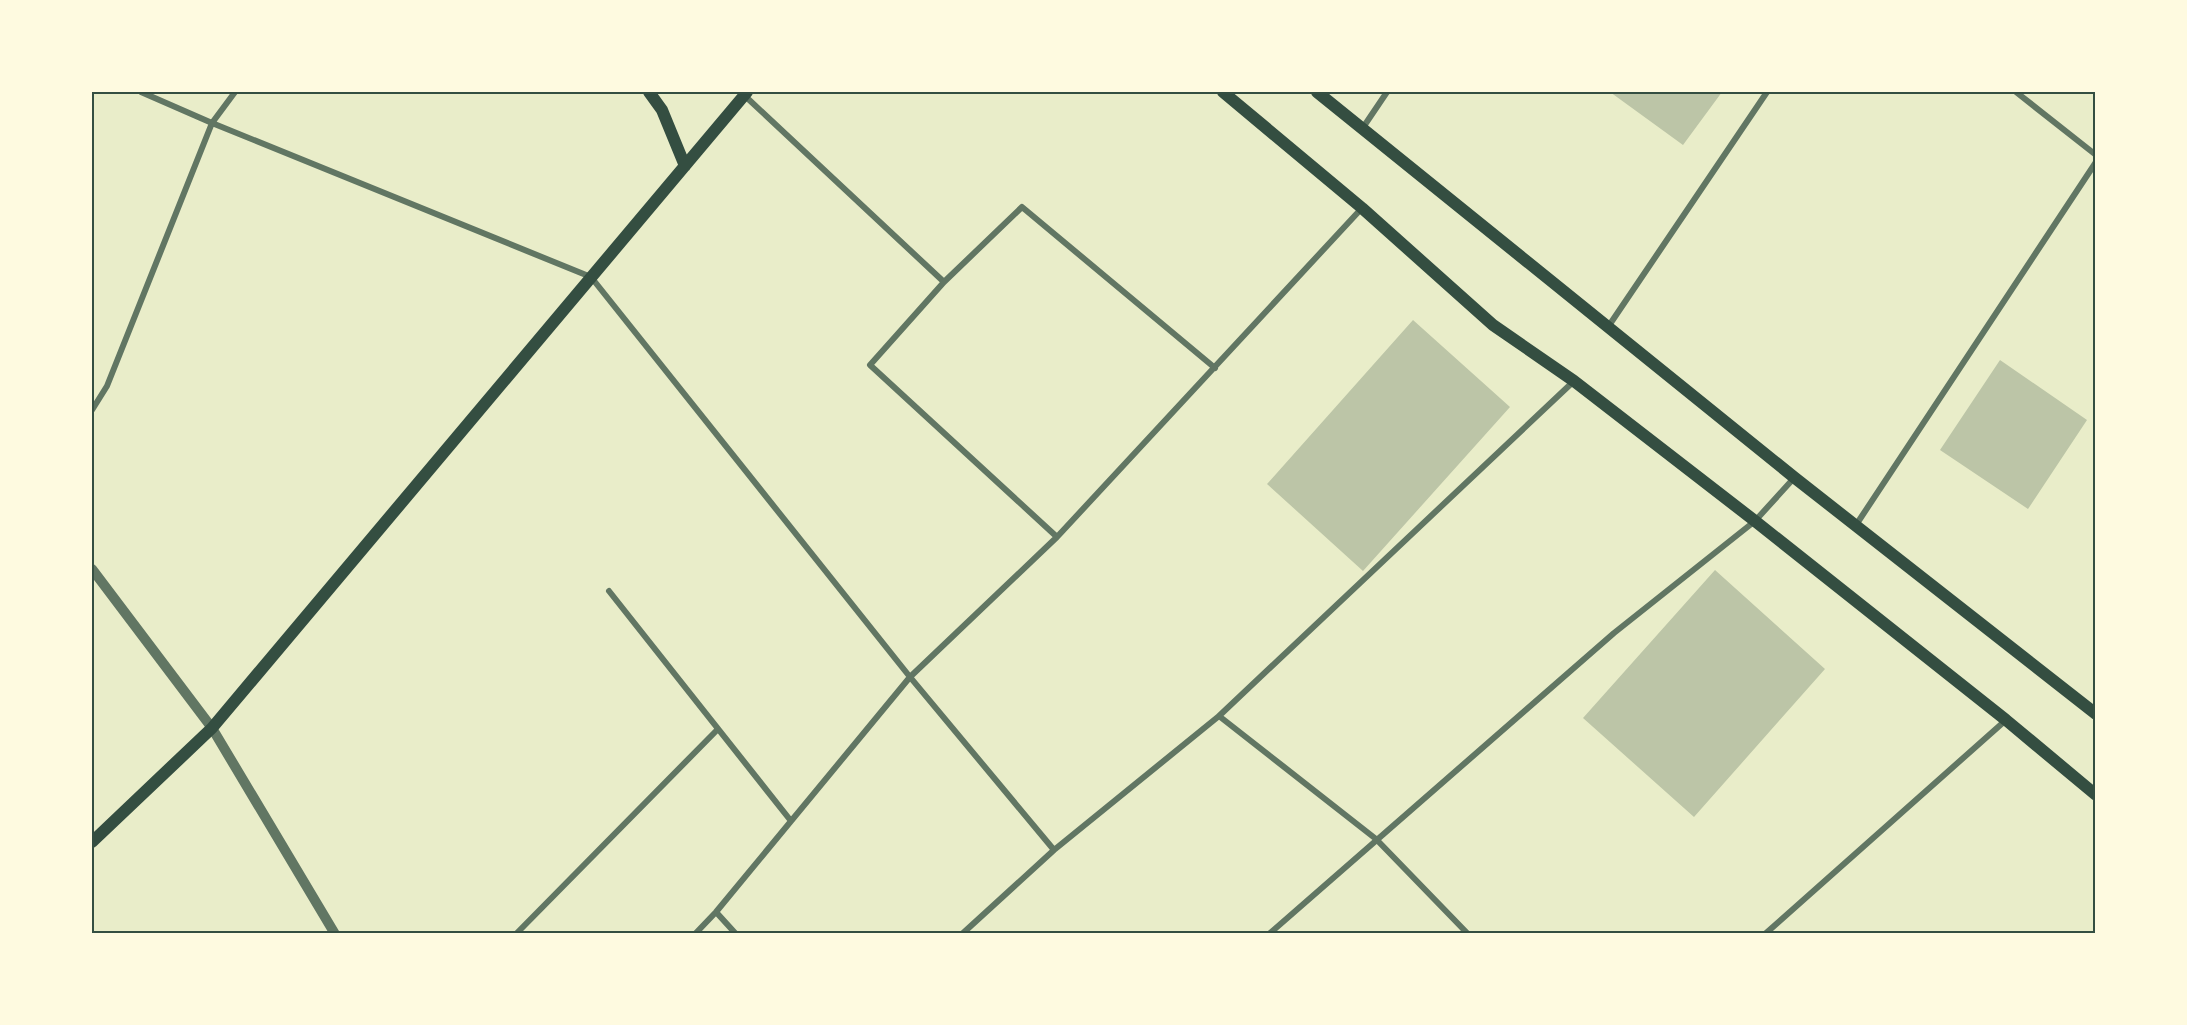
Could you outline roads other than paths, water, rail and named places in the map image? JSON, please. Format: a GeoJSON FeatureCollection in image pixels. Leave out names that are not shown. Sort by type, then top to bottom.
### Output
{"type":"FeatureCollection","features":[{"type":"Feature","properties":{"kind":"main road"},"geometry":{"type":"LineString","coordinates":[[649,92],[662,110],[685,166]]}},
{"type":"Feature","properties":{"kind":"main road"},"geometry":{"type":"LineString","coordinates":[[1223,92],[1362,208],[1493,325],[1574,381],[1755,521],[2006,720],[2096,795]]}},
{"type":"Feature","properties":{"kind":"main road"},"geometry":{"type":"LineString","coordinates":[[1317,92],[1855,526],[2096,714]]}},
{"type":"Feature","properties":{"kind":"main road"},"geometry":{"type":"LineString","coordinates":[[92,842],[212,728],[746,93]]}},
{"type":"Feature","properties":{"kind":"street"},"geometry":{"type":"LineString","coordinates":[[141,92],[591,277],[910,677],[1054,850]]}},
{"type":"Feature","properties":{"kind":"street"},"geometry":{"type":"LineString","coordinates":[[92,410],[107,386],[212,123],[235,92]]}},
{"type":"Feature","properties":{"kind":"street"},"geometry":{"type":"LineString","coordinates":[[1362,129],[1387,92]]}},
{"type":"Feature","properties":{"kind":"street"},"geometry":{"type":"LineString","coordinates":[[1608,328],[1767,92]]}},
{"type":"Feature","properties":{"kind":"street"},"geometry":{"type":"LineString","coordinates":[[2016,92],[2096,155]]}},
{"type":"Feature","properties":{"kind":"street"},"geometry":{"type":"LineString","coordinates":[[746,93],[944,282]]}},
{"type":"Feature","properties":{"kind":"street"},"geometry":{"type":"LineString","coordinates":[[1855,526],[2096,162]]}},
{"type":"Feature","properties":{"kind":"street"},"geometry":{"type":"LineString","coordinates":[[1057,537],[870,365],[944,282],[1022,207],[1215,368]]}},
{"type":"Feature","properties":{"kind":"street"},"geometry":{"type":"LineString","coordinates":[[695,933],[716,912],[910,677],[1057,537],[1362,208]]}},
{"type":"Feature","properties":{"kind":"street"},"geometry":{"type":"LineString","coordinates":[[962,933],[1054,850],[1219,716],[1574,381]]}},
{"type":"Feature","properties":{"kind":"street"},"geometry":{"type":"LineString","coordinates":[[1269,933],[1614,633],[1755,521],[1795,478]]}},
{"type":"Feature","properties":{"kind":"street"},"geometry":{"type":"LineString","coordinates":[[92,569],[212,728],[335,933]]}},
{"type":"Feature","properties":{"kind":"street"},"geometry":{"type":"LineString","coordinates":[[609,591],[791,821]]}},
{"type":"Feature","properties":{"kind":"street"},"geometry":{"type":"LineString","coordinates":[[1219,716],[1376,839],[1468,933]]}},
{"type":"Feature","properties":{"kind":"street"},"geometry":{"type":"LineString","coordinates":[[1765,933],[2006,720]]}},
{"type":"Feature","properties":{"kind":"street"},"geometry":{"type":"LineString","coordinates":[[516,933],[718,729]]}},
{"type":"Feature","properties":{"kind":"street"},"geometry":{"type":"LineString","coordinates":[[716,912],[736,933]]}}]}
